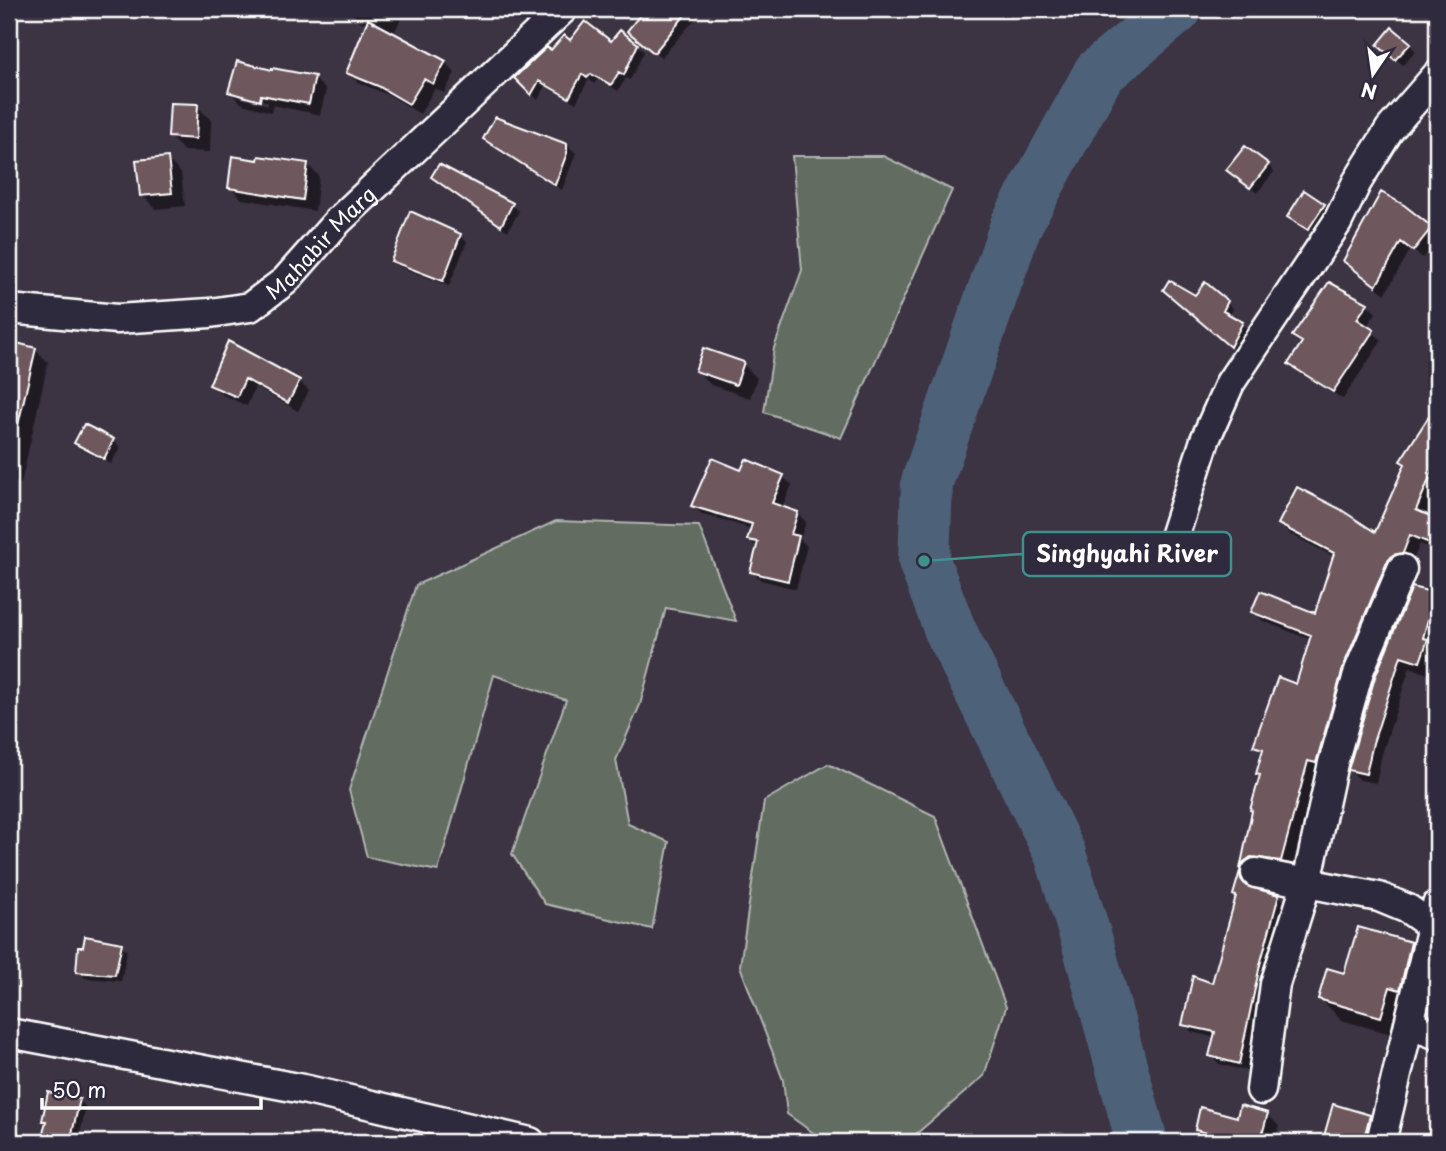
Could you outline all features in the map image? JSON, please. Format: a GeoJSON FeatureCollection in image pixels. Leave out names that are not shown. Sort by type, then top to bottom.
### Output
{"type":"FeatureCollection","features":[{"type":"Feature","properties":{"kind":"street","name":"Mahabir Marg"},"geometry":{"type":"LineString","coordinates":[[9,309],[117,318],[210,313],[250,307],[285,281],[338,221],[563,9]]}},
{"type":"Feature","properties":{"kind":"street"},"geometry":{"type":"LineString","coordinates":[[1174,537],[1205,440],[1230,383],[1337,223],[1357,182],[1390,129],[1437,75]]}},
{"type":"Feature","properties":{"kind":"street"},"geometry":{"type":"LineString","coordinates":[[1261,1090],[1275,984],[1307,882],[1334,763],[1359,671],[1402,569]]}},
{"type":"Feature","properties":{"kind":"street"},"geometry":{"type":"LineString","coordinates":[[1256,873],[1378,897],[1435,916],[1381,1142]]}},
{"type":"Feature","properties":{"kind":"street"},"geometry":{"type":"LineString","coordinates":[[1409,1024],[1437,1035]]}},
{"type":"Feature","properties":{"kind":"street"},"geometry":{"type":"LineString","coordinates":[[9,1033],[303,1089],[530,1142]]}},
{"type":"Feature","properties":{"kind":"green space"},"geometry":{"type":"Polygon","coordinates":[[[792,156],[883,156],[952,190],[841,438],[764,412],[774,348],[802,270],[792,156]]]}},
{"type":"Feature","properties":{"kind":"green space"},"geometry":{"type":"Polygon","coordinates":[[[556,521],[699,526],[736,621],[666,608],[640,705],[616,760],[628,824],[669,842],[652,929],[545,904],[512,854],[566,700],[494,675],[438,871],[367,857],[349,790],[416,585],[556,521]]]}},
{"type":"Feature","properties":{"kind":"green space"},"geometry":{"type":"Polygon","coordinates":[[[828,764],[935,816],[1006,1007],[984,1076],[916,1134],[866,1142],[826,1142],[787,1114],[783,1080],[740,966],[764,801],[828,764]]]}},
{"type":"Feature","properties":{"kind":"building"},"geometry":{"type":"Polygon","coordinates":[[[645,9],[690,9],[654,53],[627,31],[645,9]]]}},
{"type":"Feature","properties":{"kind":"building"},"geometry":{"type":"Polygon","coordinates":[[[368,19],[446,61],[433,84],[424,79],[409,104],[378,86],[346,73],[368,19]]]}},
{"type":"Feature","properties":{"kind":"building"},"geometry":{"type":"Polygon","coordinates":[[[585,21],[611,41],[620,30],[638,44],[624,75],[619,72],[611,85],[591,74],[587,78],[582,74],[569,98],[539,81],[531,95],[514,78],[547,47],[551,50],[564,35],[570,40],[585,21]]]}},
{"type":"Feature","properties":{"kind":"building"},"geometry":{"type":"Polygon","coordinates":[[[1392,27],[1411,43],[1395,60],[1377,45],[1392,27]]]}},
{"type":"Feature","properties":{"kind":"building"},"geometry":{"type":"Polygon","coordinates":[[[237,61],[272,70],[315,76],[309,104],[261,95],[260,101],[228,92],[237,61]]]}},
{"type":"Feature","properties":{"kind":"building"},"geometry":{"type":"Polygon","coordinates":[[[170,103],[198,104],[196,139],[168,137],[170,103]]]}},
{"type":"Feature","properties":{"kind":"building"},"geometry":{"type":"Polygon","coordinates":[[[495,117],[567,144],[567,153],[555,185],[483,139],[495,117]]]}},
{"type":"Feature","properties":{"kind":"building"},"geometry":{"type":"Polygon","coordinates":[[[1245,146],[1269,164],[1250,188],[1226,170],[1245,146]]]}},
{"type":"Feature","properties":{"kind":"building"},"geometry":{"type":"Polygon","coordinates":[[[232,156],[258,160],[259,156],[308,163],[303,200],[228,188],[232,156]]]}},
{"type":"Feature","properties":{"kind":"building"},"geometry":{"type":"Polygon","coordinates":[[[168,157],[172,193],[140,196],[136,160],[168,157]]]}},
{"type":"Feature","properties":{"kind":"building"},"geometry":{"type":"Polygon","coordinates":[[[439,164],[513,203],[501,226],[431,177],[439,164]]]}},
{"type":"Feature","properties":{"kind":"building"},"geometry":{"type":"Polygon","coordinates":[[[1304,190],[1325,204],[1308,230],[1287,217],[1304,190]]]}},
{"type":"Feature","properties":{"kind":"building"},"geometry":{"type":"Polygon","coordinates":[[[1381,192],[1404,205],[1432,227],[1413,251],[1401,242],[1376,286],[1343,261],[1381,192]]]}},
{"type":"Feature","properties":{"kind":"building"},"geometry":{"type":"Polygon","coordinates":[[[410,211],[461,234],[443,281],[391,261],[410,211]]]}},
{"type":"Feature","properties":{"kind":"building"},"geometry":{"type":"Polygon","coordinates":[[[1169,280],[1195,295],[1205,282],[1228,301],[1223,311],[1243,322],[1230,347],[1163,290],[1169,280]]]}},
{"type":"Feature","properties":{"kind":"building"},"geometry":{"type":"Polygon","coordinates":[[[1329,282],[1368,303],[1357,319],[1374,330],[1333,392],[1288,364],[1302,342],[1292,336],[1329,282]]]}},
{"type":"Feature","properties":{"kind":"building"},"geometry":{"type":"Polygon","coordinates":[[[9,341],[36,348],[18,425],[9,424],[9,341]]]}},
{"type":"Feature","properties":{"kind":"building"},"geometry":{"type":"Polygon","coordinates":[[[228,341],[300,380],[288,403],[245,379],[237,397],[209,385],[228,341]]]}},
{"type":"Feature","properties":{"kind":"building"},"geometry":{"type":"Polygon","coordinates":[[[703,348],[744,362],[736,385],[695,371],[703,348]]]}},
{"type":"Feature","properties":{"kind":"building"},"geometry":{"type":"Polygon","coordinates":[[[1437,404],[1437,461],[1416,510],[1437,519],[1437,546],[1410,535],[1403,553],[1393,555],[1387,562],[1344,665],[1316,763],[1308,761],[1281,861],[1251,857],[1240,869],[1252,811],[1250,810],[1260,775],[1256,774],[1263,749],[1253,746],[1278,677],[1296,684],[1311,635],[1251,612],[1260,591],[1315,613],[1334,553],[1278,524],[1297,487],[1340,509],[1375,532],[1405,464],[1400,461],[1437,404]]]}},
{"type":"Feature","properties":{"kind":"building"},"geometry":{"type":"Polygon","coordinates":[[[84,424],[114,439],[104,459],[74,443],[84,424]]]}},
{"type":"Feature","properties":{"kind":"building"},"geometry":{"type":"Polygon","coordinates":[[[712,458],[741,470],[746,459],[784,475],[772,503],[798,512],[791,534],[799,536],[788,581],[750,572],[758,542],[747,540],[752,524],[691,506],[712,458]]]}},
{"type":"Feature","properties":{"kind":"building"},"geometry":{"type":"Polygon","coordinates":[[[1412,587],[1435,593],[1423,638],[1428,639],[1420,662],[1401,656],[1373,743],[1366,774],[1348,770],[1375,677],[1412,587]]]}},
{"type":"Feature","properties":{"kind":"building"},"geometry":{"type":"Polygon","coordinates":[[[1240,871],[1246,886],[1279,895],[1260,965],[1239,1064],[1209,1056],[1215,1032],[1182,1025],[1193,976],[1212,983],[1236,896],[1233,895],[1240,871]]]}},
{"type":"Feature","properties":{"kind":"building"},"geometry":{"type":"Polygon","coordinates":[[[1358,927],[1411,942],[1400,990],[1390,987],[1381,1017],[1318,999],[1327,968],[1344,973],[1358,927]]]}},
{"type":"Feature","properties":{"kind":"building"},"geometry":{"type":"Polygon","coordinates":[[[85,936],[122,943],[115,975],[76,972],[78,947],[83,947],[85,936]]]}},
{"type":"Feature","properties":{"kind":"building"},"geometry":{"type":"Polygon","coordinates":[[[48,1092],[80,1099],[70,1142],[41,1142],[48,1092]]]}},
{"type":"Feature","properties":{"kind":"building"},"geometry":{"type":"Polygon","coordinates":[[[1333,1104],[1370,1115],[1363,1142],[1346,1142],[1324,1136],[1333,1104]]]}},
{"type":"Feature","properties":{"kind":"building"},"geometry":{"type":"Polygon","coordinates":[[[1240,1105],[1268,1113],[1260,1142],[1245,1142],[1195,1130],[1200,1107],[1237,1117],[1240,1105]]]}},
{"type":"Feature","properties":{"kind":"waterway"},"geometry":{"type":"LineString","coordinates":[[1142,1142],[1087,941],[1060,854],[950,630],[924,561],[927,482],[1016,225],[1099,73],[1176,9]]}},
{"type":"Feature","properties":{"kind":"place","name":"Singhyahi River"},"geometry":{"type":"Point","coordinates":[924,561]}}]}
